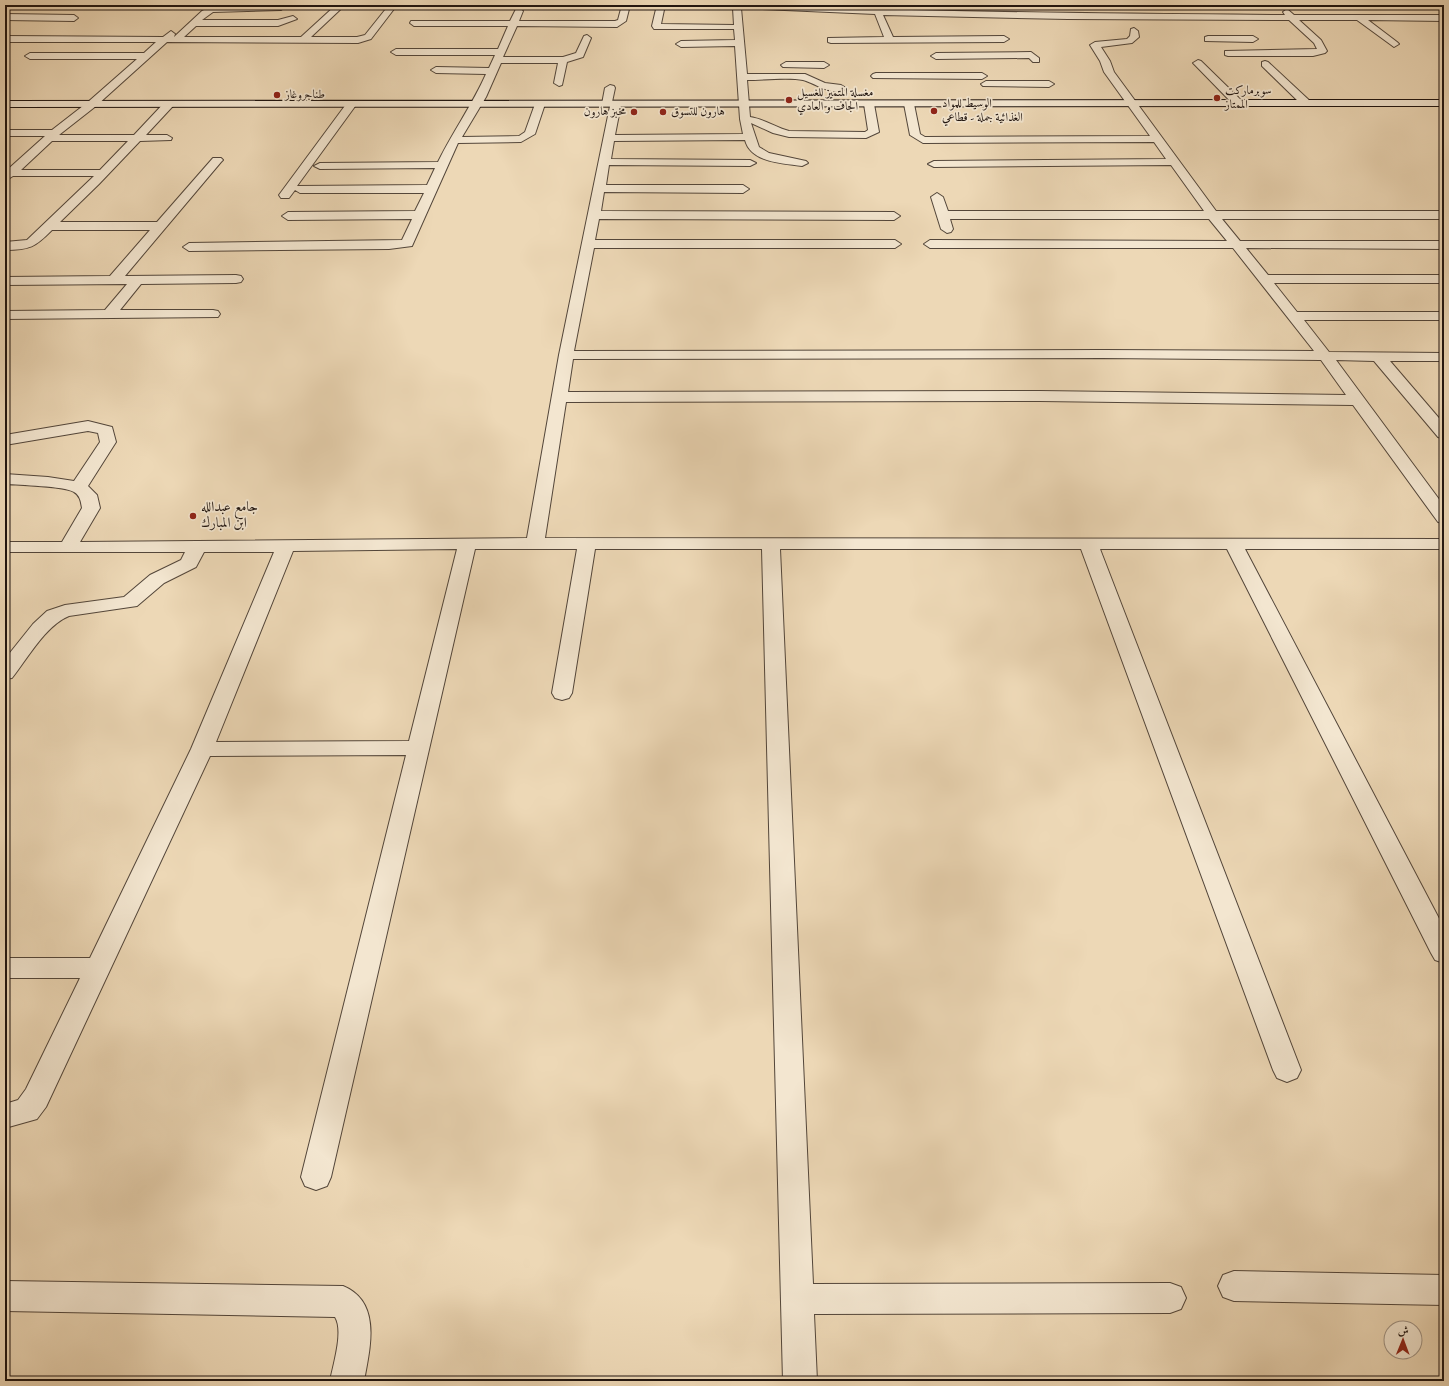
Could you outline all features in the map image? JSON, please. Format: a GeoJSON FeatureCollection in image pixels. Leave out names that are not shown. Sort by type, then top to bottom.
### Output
{"type":"FeatureCollection","features":[{"type":"Feature","properties":{"kind":"street"},"geometry":{"type":"LineString","coordinates":[[304,39],[341,5]]}},
{"type":"Feature","properties":{"kind":"street"},"geometry":{"type":"LineString","coordinates":[[176,35],[304,39],[365,38],[393,5]]}},
{"type":"Feature","properties":{"kind":"street"},"geometry":{"type":"LineString","coordinates":[[661,5],[656,26],[657,28],[731,27]]}},
{"type":"Feature","properties":{"kind":"street"},"geometry":{"type":"LineString","coordinates":[[802,163],[766,156],[755,149],[749,137],[745,120],[742,77],[745,65],[734,5],[930,13],[1444,18]]}},
{"type":"Feature","properties":{"kind":"street"},"geometry":{"type":"LineString","coordinates":[[1228,53],[1318,53],[1322,51],[1314,38],[1279,5]]}},
{"type":"Feature","properties":{"kind":"street"},"geometry":{"type":"LineString","coordinates":[[5,39],[166,38],[176,35],[211,10],[281,7]]}},
{"type":"Feature","properties":{"kind":"street"},"geometry":{"type":"LineString","coordinates":[[414,23],[617,24],[622,21],[622,8]]}},
{"type":"Feature","properties":{"kind":"street"},"geometry":{"type":"LineString","coordinates":[[189,246],[407,243],[454,140],[481,97],[518,10]]}},
{"type":"Feature","properties":{"kind":"street"},"geometry":{"type":"LineString","coordinates":[[878,12],[890,40]]}},
{"type":"Feature","properties":{"kind":"street"},"geometry":{"type":"LineString","coordinates":[[930,13],[935,24]]}},
{"type":"Feature","properties":{"kind":"street"},"geometry":{"type":"LineString","coordinates":[[437,24],[444,15]]}},
{"type":"Feature","properties":{"kind":"street"},"geometry":{"type":"LineString","coordinates":[[5,17],[74,18],[45,39]]}},
{"type":"Feature","properties":{"kind":"street"},"geometry":{"type":"LineString","coordinates":[[1360,18],[1394,44]]}},
{"type":"Feature","properties":{"kind":"street"},"geometry":{"type":"LineString","coordinates":[[194,23],[278,23],[293,19]]}},
{"type":"Feature","properties":{"kind":"street"},"geometry":{"type":"LineString","coordinates":[[1134,31],[1134,39],[1095,46],[1105,60],[1109,72],[1212,214],[1358,400],[1444,518]]}},
{"type":"Feature","properties":{"kind":"street"},"geometry":{"type":"LineString","coordinates":[[7,176],[52,135],[92,104],[166,38]]}},
{"type":"Feature","properties":{"kind":"street"},"geometry":{"type":"LineString","coordinates":[[396,52],[428,48],[499,56],[563,60],[580,55],[587,38]]}},
{"type":"Feature","properties":{"kind":"street"},"geometry":{"type":"LineString","coordinates":[[1299,39],[1314,38]]}},
{"type":"Feature","properties":{"kind":"street"},"geometry":{"type":"LineString","coordinates":[[831,40],[1004,39]]}},
{"type":"Feature","properties":{"kind":"street"},"geometry":{"type":"LineString","coordinates":[[1208,39],[1263,39]]}},
{"type":"Feature","properties":{"kind":"street"},"geometry":{"type":"LineString","coordinates":[[681,44],[741,44]]}},
{"type":"Feature","properties":{"kind":"street"},"geometry":{"type":"LineString","coordinates":[[876,76],[977,67],[1031,55],[1036,60]]}},
{"type":"Feature","properties":{"kind":"street"},"geometry":{"type":"LineString","coordinates":[[30,56],[147,56]]}},
{"type":"Feature","properties":{"kind":"street"},"geometry":{"type":"LineString","coordinates":[[936,56],[1050,84]]}},
{"type":"Feature","properties":{"kind":"street"},"geometry":{"type":"LineString","coordinates":[[559,83],[563,60]]}},
{"type":"Feature","properties":{"kind":"street"},"geometry":{"type":"LineString","coordinates":[[1198,63],[1239,104]]}},
{"type":"Feature","properties":{"kind":"street"},"geometry":{"type":"LineString","coordinates":[[1265,64],[1307,104]]}},
{"type":"Feature","properties":{"kind":"street"},"geometry":{"type":"LineString","coordinates":[[776,65],[824,65]]}},
{"type":"Feature","properties":{"kind":"street"},"geometry":{"type":"LineString","coordinates":[[977,67],[996,104]]}},
{"type":"Feature","properties":{"kind":"street"},"geometry":{"type":"LineString","coordinates":[[436,70],[493,71]]}},
{"type":"Feature","properties":{"kind":"street"},"geometry":{"type":"LineString","coordinates":[[742,77],[806,77],[823,86],[841,88]]}},
{"type":"Feature","properties":{"kind":"street"},"geometry":{"type":"LineString","coordinates":[[535,543],[566,355],[609,138],[611,104],[610,88]]}},
{"type":"Feature","properties":{"kind":"street"},"geometry":{"type":"LineString","coordinates":[[5,104],[351,105],[1444,103]]}},
{"type":"Feature","properties":{"kind":"street"},"geometry":{"type":"LineString","coordinates":[[5,246],[25,246],[31,243],[169,104]]}},
{"type":"Feature","properties":{"kind":"street"},"geometry":{"type":"LineString","coordinates":[[454,140],[521,139],[530,134],[540,104]]}},
{"type":"Feature","properties":{"kind":"street"},"geometry":{"type":"LineString","coordinates":[[745,120],[758,122],[777,131],[789,134],[866,135],[874,132],[869,104]]}},
{"type":"Feature","properties":{"kind":"street"},"geometry":{"type":"LineString","coordinates":[[909,104],[915,136],[924,140],[1157,139]]}},
{"type":"Feature","properties":{"kind":"street"},"geometry":{"type":"LineString","coordinates":[[285,195],[351,105]]}},
{"type":"Feature","properties":{"kind":"street"},"geometry":{"type":"LineString","coordinates":[[5,133],[167,138]]}},
{"type":"Feature","properties":{"kind":"street"},"geometry":{"type":"LineString","coordinates":[[609,138],[749,137]]}},
{"type":"Feature","properties":{"kind":"street"},"geometry":{"type":"LineString","coordinates":[[114,280],[217,160]]}},
{"type":"Feature","properties":{"kind":"street"},"geometry":{"type":"LineString","coordinates":[[604,162],[750,163]]}},
{"type":"Feature","properties":{"kind":"street"},"geometry":{"type":"LineString","coordinates":[[934,164],[1174,162]]}},
{"type":"Feature","properties":{"kind":"street"},"geometry":{"type":"LineString","coordinates":[[320,166],[443,165]]}},
{"type":"Feature","properties":{"kind":"street"},"geometry":{"type":"LineString","coordinates":[[7,176],[102,173]]}},
{"type":"Feature","properties":{"kind":"street"},"geometry":{"type":"LineString","coordinates":[[600,188],[743,188]]}},
{"type":"Feature","properties":{"kind":"street"},"geometry":{"type":"LineString","coordinates":[[300,190],[431,189]]}},
{"type":"Feature","properties":{"kind":"street"},"geometry":{"type":"LineString","coordinates":[[937,197],[951,243]]}},
{"type":"Feature","properties":{"kind":"street"},"geometry":{"type":"LineString","coordinates":[[288,216],[420,215]]}},
{"type":"Feature","properties":{"kind":"street"},"geometry":{"type":"LineString","coordinates":[[594,215],[894,216]]}},
{"type":"Feature","properties":{"kind":"street"},"geometry":{"type":"LineString","coordinates":[[943,215],[1444,215]]}},
{"type":"Feature","properties":{"kind":"street"},"geometry":{"type":"LineString","coordinates":[[824,216],[830,244]]}},
{"type":"Feature","properties":{"kind":"street"},"geometry":{"type":"LineString","coordinates":[[48,226],[161,226]]}},
{"type":"Feature","properties":{"kind":"street"},"geometry":{"type":"LineString","coordinates":[[589,244],[895,244]]}},
{"type":"Feature","properties":{"kind":"street"},"geometry":{"type":"LineString","coordinates":[[930,244],[1444,245]]}},
{"type":"Feature","properties":{"kind":"street"},"geometry":{"type":"LineString","coordinates":[[5,281],[236,279]]}},
{"type":"Feature","properties":{"kind":"street"},"geometry":{"type":"LineString","coordinates":[[1262,279],[1444,279]]}},
{"type":"Feature","properties":{"kind":"street"},"geometry":{"type":"LineString","coordinates":[[109,315],[137,280]]}},
{"type":"Feature","properties":{"kind":"street"},"geometry":{"type":"LineString","coordinates":[[5,315],[213,314]]}},
{"type":"Feature","properties":{"kind":"street"},"geometry":{"type":"LineString","coordinates":[[1293,316],[1444,316]]}},
{"type":"Feature","properties":{"kind":"street"},"geometry":{"type":"LineString","coordinates":[[566,355],[948,353],[1444,357]]}},
{"type":"Feature","properties":{"kind":"street"},"geometry":{"type":"LineString","coordinates":[[1378,356],[1444,434]]}},
{"type":"Feature","properties":{"kind":"street"},"geometry":{"type":"LineString","coordinates":[[560,396],[1040,396],[1358,400]]}},
{"type":"Feature","properties":{"kind":"street"},"geometry":{"type":"LineString","coordinates":[[1427,413],[1444,412]]}},
{"type":"Feature","properties":{"kind":"street"},"geometry":{"type":"LineString","coordinates":[[5,440],[50,431],[88,426],[106,430],[108,442],[79,487]]}},
{"type":"Feature","properties":{"kind":"street"},"geometry":{"type":"LineString","coordinates":[[5,479],[48,482],[79,487],[88,495],[91,508],[68,547]]}},
{"type":"Feature","properties":{"kind":"street"},"geometry":{"type":"LineString","coordinates":[[5,547],[467,545],[535,543],[771,545],[1444,544]]}},
{"type":"Feature","properties":{"kind":"street"},"geometry":{"type":"LineString","coordinates":[[562,693],[586,544]]}},
{"type":"Feature","properties":{"kind":"street"},"geometry":{"type":"LineString","coordinates":[[1089,544],[1287,1070]]}},
{"type":"Feature","properties":{"kind":"street"},"geometry":{"type":"LineString","coordinates":[[316,1177],[467,545]]}},
{"type":"Feature","properties":{"kind":"street"},"geometry":{"type":"LineString","coordinates":[[771,545],[800,1381]]}},
{"type":"Feature","properties":{"kind":"street"},"geometry":{"type":"LineString","coordinates":[[1234,545],[1444,953]]}},
{"type":"Feature","properties":{"kind":"street"},"geometry":{"type":"LineString","coordinates":[[5,1116],[27,1110],[36,1098],[202,749],[286,546]]}},
{"type":"Feature","properties":{"kind":"street"},"geometry":{"type":"LineString","coordinates":[[5,673],[40,628],[54,614],[65,611],[130,602],[157,579],[189,563],[196,547]]}},
{"type":"Feature","properties":{"kind":"street"},"geometry":{"type":"LineString","coordinates":[[202,749],[419,748]]}},
{"type":"Feature","properties":{"kind":"street"},"geometry":{"type":"LineString","coordinates":[[5,968],[98,968]]}},
{"type":"Feature","properties":{"kind":"street"},"geometry":{"type":"LineString","coordinates":[[1234,1286],[1444,1290]]}},
{"type":"Feature","properties":{"kind":"street"},"geometry":{"type":"LineString","coordinates":[[5,1296],[343,1302],[354,1318],[354,1344],[347,1381]]}},
{"type":"Feature","properties":{"kind":"street"},"geometry":{"type":"LineString","coordinates":[[797,1299],[1170,1298]]}},
{"type":"Feature","properties":{"kind":"place","name":"طناجروغاز"},"geometry":{"type":"Point","coordinates":[277,95]}},
{"type":"Feature","properties":{"kind":"place","name":"سوبرماركت الممتاز"},"geometry":{"type":"Point","coordinates":[1217,98]}},
{"type":"Feature","properties":{"kind":"place","name":"مغسلة المتميز للغسيل الجاف و العادي"},"geometry":{"type":"Point","coordinates":[789,100]}},
{"type":"Feature","properties":{"kind":"place","name":"الوسيط للمواد الغذائية جملة - قطاعي"},"geometry":{"type":"Point","coordinates":[934,111]}},
{"type":"Feature","properties":{"kind":"place","name":"مخبز هارون"},"geometry":{"type":"Point","coordinates":[634,112]}},
{"type":"Feature","properties":{"kind":"place","name":"هارون للتسوق"},"geometry":{"type":"Point","coordinates":[663,112]}},
{"type":"Feature","properties":{"kind":"place","name":"جامع عبدالله ابن المبارك"},"geometry":{"type":"Point","coordinates":[193,516]}}]}
